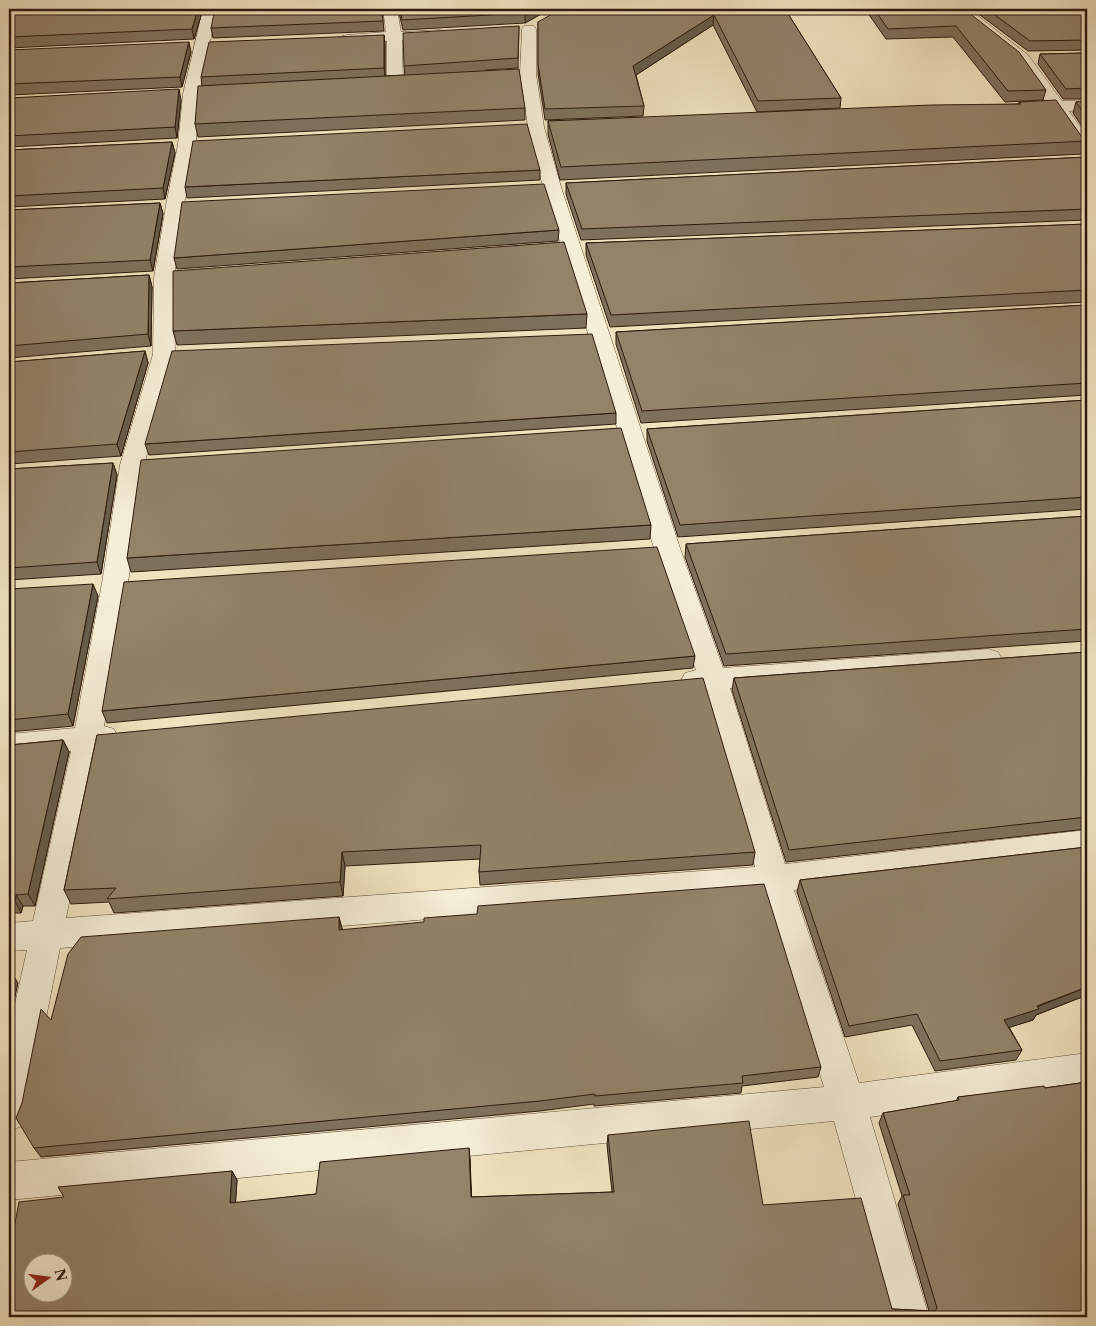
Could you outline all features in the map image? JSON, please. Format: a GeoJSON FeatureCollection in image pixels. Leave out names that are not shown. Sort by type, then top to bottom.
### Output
{"type":"FeatureCollection","features":[{"type":"Feature","properties":{"kind":"street"},"geometry":{"type":"LineString","coordinates":[[9,1113],[88,738],[115,583],[132,465],[164,355],[164,278],[175,205],[187,144],[196,45],[210,9]]}},
{"type":"Feature","properties":{"kind":"street"},"geometry":{"type":"LineString","coordinates":[[390,9],[394,37],[395,83]]}},
{"type":"Feature","properties":{"kind":"street"},"geometry":{"type":"LineString","coordinates":[[960,9],[1023,58],[1058,106],[1084,157]]}},
{"type":"Feature","properties":{"kind":"street"},"geometry":{"type":"LineString","coordinates":[[510,30],[533,26],[528,74],[536,127],[552,187],[667,548],[713,679],[774,879],[847,1102],[909,1317]]}},
{"type":"Feature","properties":{"kind":"street"},"geometry":{"type":"LineString","coordinates":[[336,40],[452,34]]}},
{"type":"Feature","properties":{"kind":"street"},"geometry":{"type":"LineString","coordinates":[[196,45],[220,44]]}},
{"type":"Feature","properties":{"kind":"street"},"geometry":{"type":"LineString","coordinates":[[1023,58],[1042,58]]}},
{"type":"Feature","properties":{"kind":"street"},"geometry":{"type":"LineString","coordinates":[[509,75],[528,74]]}},
{"type":"Feature","properties":{"kind":"street"},"geometry":{"type":"LineString","coordinates":[[376,84],[414,82]]}},
{"type":"Feature","properties":{"kind":"street"},"geometry":{"type":"LineString","coordinates":[[172,95],[211,93]]}},
{"type":"Feature","properties":{"kind":"street"},"geometry":{"type":"LineString","coordinates":[[1009,108],[1087,105]]}},
{"type":"Feature","properties":{"kind":"street"},"geometry":{"type":"LineString","coordinates":[[516,128],[556,126]]}},
{"type":"Feature","properties":{"kind":"street"},"geometry":{"type":"LineString","coordinates":[[168,146],[207,144]]}},
{"type":"Feature","properties":{"kind":"street"},"geometry":{"type":"LineString","coordinates":[[532,188],[571,186]]}},
{"type":"Feature","properties":{"kind":"street"},"geometry":{"type":"LineString","coordinates":[[156,206],[195,204]]}},
{"type":"Feature","properties":{"kind":"street"},"geometry":{"type":"LineString","coordinates":[[553,250],[592,248]]}},
{"type":"Feature","properties":{"kind":"street"},"geometry":{"type":"LineString","coordinates":[[145,280],[184,277]]}},
{"type":"Feature","properties":{"kind":"street"},"geometry":{"type":"LineString","coordinates":[[673,682],[1008,658]]}},
{"type":"Feature","properties":{"kind":"street"},"geometry":{"type":"LineString","coordinates":[[9,745],[128,735]]}},
{"type":"Feature","properties":{"kind":"street"},"geometry":{"type":"LineString","coordinates":[[9,937],[774,879],[1087,843]]}},
{"type":"Feature","properties":{"kind":"street"},"geometry":{"type":"LineString","coordinates":[[9,1181],[847,1102],[1087,1070]]}},
{"type":"Feature","properties":{"kind":"building"},"geometry":{"type":"Polygon","coordinates":[[[9,9],[198,9],[192,29],[9,37],[9,9]]]}},
{"type":"Feature","properties":{"kind":"building"},"geometry":{"type":"Polygon","coordinates":[[[215,9],[381,9],[383,21],[211,28],[215,9]]]}},
{"type":"Feature","properties":{"kind":"building"},"geometry":{"type":"Polygon","coordinates":[[[400,9],[533,9],[525,13],[402,20],[400,9]]]}},
{"type":"Feature","properties":{"kind":"building"},"geometry":{"type":"Polygon","coordinates":[[[561,9],[785,9],[841,98],[758,101],[714,15],[633,66],[644,106],[545,109],[538,64],[538,22],[561,9]]]}},
{"type":"Feature","properties":{"kind":"building"},"geometry":{"type":"Polygon","coordinates":[[[874,9],[964,9],[1019,52],[1046,90],[1008,91],[956,26],[888,29],[874,9]]]}},
{"type":"Feature","properties":{"kind":"building"},"geometry":{"type":"Polygon","coordinates":[[[987,9],[1087,9],[1087,40],[1030,41],[987,9]]]}},
{"type":"Feature","properties":{"kind":"building"},"geometry":{"type":"Polygon","coordinates":[[[519,26],[518,58],[404,66],[403,33],[519,26]]]}},
{"type":"Feature","properties":{"kind":"building"},"geometry":{"type":"Polygon","coordinates":[[[384,35],[384,68],[201,77],[209,42],[384,35]]]}},
{"type":"Feature","properties":{"kind":"building"},"geometry":{"type":"Polygon","coordinates":[[[189,42],[180,77],[9,84],[9,50],[189,42]]]}},
{"type":"Feature","properties":{"kind":"building"},"geometry":{"type":"Polygon","coordinates":[[[1087,53],[1087,88],[1066,89],[1040,54],[1087,53]]]}},
{"type":"Feature","properties":{"kind":"building"},"geometry":{"type":"Polygon","coordinates":[[[519,69],[525,108],[195,124],[198,86],[519,69]]]}},
{"type":"Feature","properties":{"kind":"building"},"geometry":{"type":"Polygon","coordinates":[[[179,89],[175,127],[9,136],[9,98],[179,89]]]}},
{"type":"Feature","properties":{"kind":"building"},"geometry":{"type":"Polygon","coordinates":[[[1056,100],[1084,140],[1087,141],[561,167],[548,121],[931,105],[1021,104],[1019,102],[1056,100]]]}},
{"type":"Feature","properties":{"kind":"building"},"geometry":{"type":"Polygon","coordinates":[[[1087,101],[1087,118],[1076,102],[1087,101]]]}},
{"type":"Feature","properties":{"kind":"building"},"geometry":{"type":"Polygon","coordinates":[[[527,124],[540,170],[185,187],[193,141],[527,124]]]}},
{"type":"Feature","properties":{"kind":"building"},"geometry":{"type":"Polygon","coordinates":[[[172,142],[163,188],[9,196],[9,150],[172,142]]]}},
{"type":"Feature","properties":{"kind":"building"},"geometry":{"type":"Polygon","coordinates":[[[1087,157],[1087,209],[582,229],[566,183],[1087,157]]]}},
{"type":"Feature","properties":{"kind":"building"},"geometry":{"type":"Polygon","coordinates":[[[544,184],[559,230],[174,258],[182,202],[544,184]]]}},
{"type":"Feature","properties":{"kind":"building"},"geometry":{"type":"Polygon","coordinates":[[[160,203],[150,260],[9,267],[9,210],[160,203]]]}},
{"type":"Feature","properties":{"kind":"building"},"geometry":{"type":"Polygon","coordinates":[[[1087,224],[1087,290],[611,315],[586,243],[1087,224]]]}},
{"type":"Feature","properties":{"kind":"building"},"geometry":{"type":"Polygon","coordinates":[[[564,242],[587,314],[173,331],[173,271],[564,242]]]}},
{"type":"Feature","properties":{"kind":"building"},"geometry":{"type":"Polygon","coordinates":[[[149,275],[148,334],[9,346],[9,283],[149,275]]]}},
{"type":"Feature","properties":{"kind":"building"},"geometry":{"type":"Polygon","coordinates":[[[1087,305],[1087,383],[642,411],[616,332],[1087,305]]]}},
{"type":"Feature","properties":{"kind":"building"},"geometry":{"type":"Polygon","coordinates":[[[592,334],[616,413],[145,444],[172,351],[592,334]]]}},
{"type":"Feature","properties":{"kind":"building"},"geometry":{"type":"Polygon","coordinates":[[[145,351],[117,444],[9,452],[9,362],[145,351]]]}},
{"type":"Feature","properties":{"kind":"building"},"geometry":{"type":"Polygon","coordinates":[[[1087,400],[1087,497],[680,525],[647,429],[1087,400]]]}},
{"type":"Feature","properties":{"kind":"building"},"geometry":{"type":"Polygon","coordinates":[[[621,428],[651,525],[127,558],[141,460],[621,428]]]}},
{"type":"Feature","properties":{"kind":"building"},"geometry":{"type":"Polygon","coordinates":[[[113,463],[97,562],[9,568],[9,469],[113,463]]]}},
{"type":"Feature","properties":{"kind":"building"},"geometry":{"type":"Polygon","coordinates":[[[1087,516],[1087,629],[726,654],[686,544],[1087,516]]]}},
{"type":"Feature","properties":{"kind":"building"},"geometry":{"type":"Polygon","coordinates":[[[657,547],[695,656],[102,711],[124,582],[657,547]]]}},
{"type":"Feature","properties":{"kind":"building"},"geometry":{"type":"Polygon","coordinates":[[[93,584],[68,714],[9,720],[9,589],[93,584]]]}},
{"type":"Feature","properties":{"kind":"building"},"geometry":{"type":"Polygon","coordinates":[[[1087,652],[1087,817],[789,850],[734,678],[1087,652]]]}},
{"type":"Feature","properties":{"kind":"building"},"geometry":{"type":"Polygon","coordinates":[[[703,678],[755,852],[479,872],[481,845],[342,852],[340,882],[107,899],[116,888],[64,890],[97,735],[703,678]]]}},
{"type":"Feature","properties":{"kind":"building"},"geometry":{"type":"Polygon","coordinates":[[[63,740],[28,894],[16,895],[15,901],[9,901],[9,745],[63,740]]]}},
{"type":"Feature","properties":{"kind":"building"},"geometry":{"type":"Polygon","coordinates":[[[1087,847],[1087,987],[1037,1006],[1039,1009],[1004,1020],[1022,1050],[940,1061],[917,1014],[849,1026],[800,880],[1087,847]]]}},
{"type":"Feature","properties":{"kind":"building"},"geometry":{"type":"Polygon","coordinates":[[[764,884],[821,1067],[742,1076],[743,1083],[595,1096],[595,1094],[540,1101],[34,1148],[16,1118],[22,1103],[41,1009],[51,1020],[68,954],[81,937],[339,917],[339,930],[424,922],[424,918],[477,914],[478,906],[764,884]]]}},
{"type":"Feature","properties":{"kind":"building"},"geometry":{"type":"Polygon","coordinates":[[[1087,1082],[1087,1316],[9,1317],[9,1255],[19,1202],[64,1197],[58,1187],[232,1171],[230,1203],[316,1194],[320,1162],[469,1148],[471,1197],[614,1192],[608,1135],[749,1121],[763,1205],[861,1198],[892,1309],[935,1311],[937,1308],[903,1195],[910,1195],[883,1113],[959,1100],[958,1097],[1044,1086],[1045,1088],[1087,1082]]]}}]}
